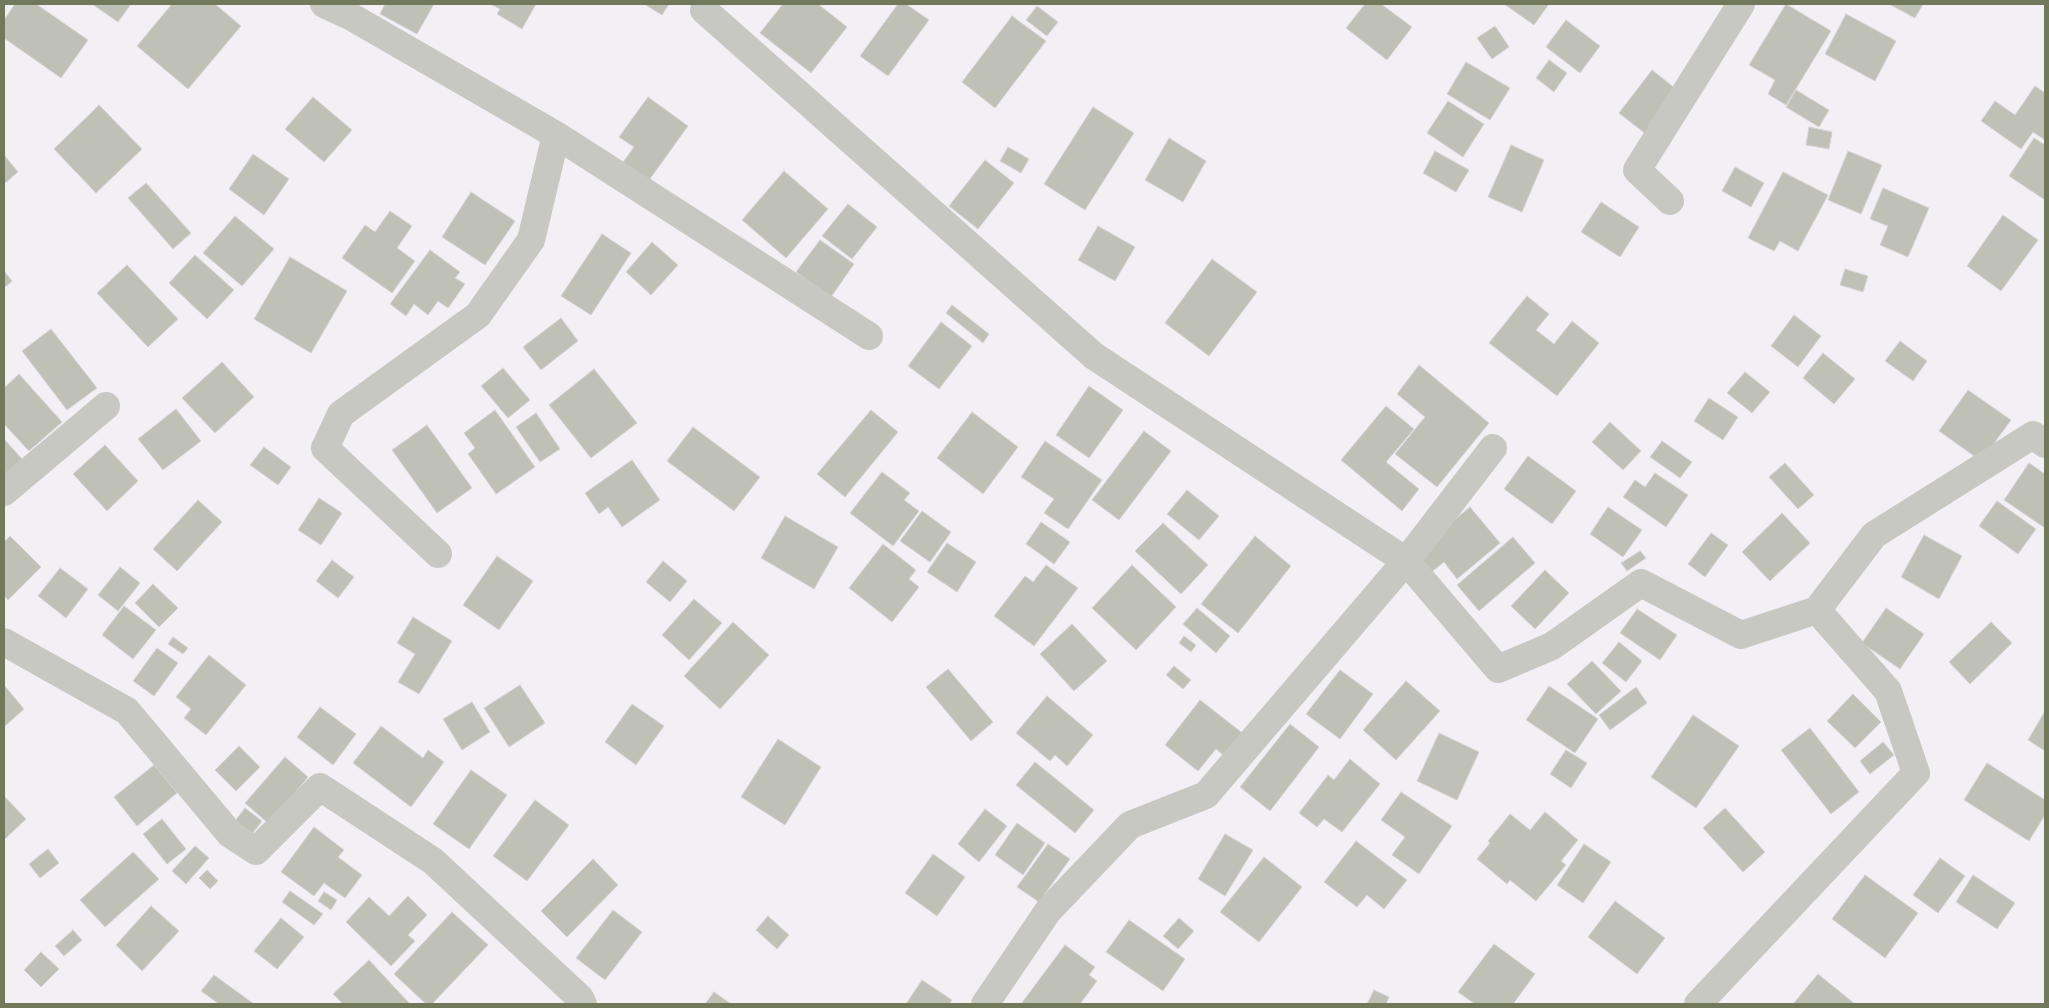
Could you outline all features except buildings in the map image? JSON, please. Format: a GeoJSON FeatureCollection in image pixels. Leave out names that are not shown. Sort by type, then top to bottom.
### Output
{"type":"FeatureCollection","features":[{"type":"Feature","properties":{"kind":"street"},"geometry":{"type":"LineString","coordinates":[[324,4],[350,16],[556,135],[869,336]]}},
{"type":"Feature","properties":{"kind":"street"},"geometry":{"type":"LineString","coordinates":[[1670,201],[1637,170],[1741,4]]}},
{"type":"Feature","properties":{"kind":"street"},"geometry":{"type":"LineString","coordinates":[[704,10],[1094,356],[1406,561],[1498,669],[1552,646],[1641,583],[1741,635],[1817,610],[1874,536],[2041,432]]}},
{"type":"Feature","properties":{"kind":"street"},"geometry":{"type":"LineString","coordinates":[[438,554],[325,448],[341,414],[478,315],[531,240],[556,135]]}},
{"type":"Feature","properties":{"kind":"street"},"geometry":{"type":"LineString","coordinates":[[4,492],[106,406]]}},
{"type":"Feature","properties":{"kind":"street"},"geometry":{"type":"LineString","coordinates":[[985,1004],[1048,911],[1130,825],[1206,795],[1406,561],[1493,448]]}},
{"type":"Feature","properties":{"kind":"street"},"geometry":{"type":"LineString","coordinates":[[1698,1004],[1916,773],[1888,691],[1817,610]]}},
{"type":"Feature","properties":{"kind":"street"},"geometry":{"type":"LineString","coordinates":[[4,642],[127,711],[230,834],[256,851],[320,787],[433,861],[580,998],[583,1004]]}}]}
